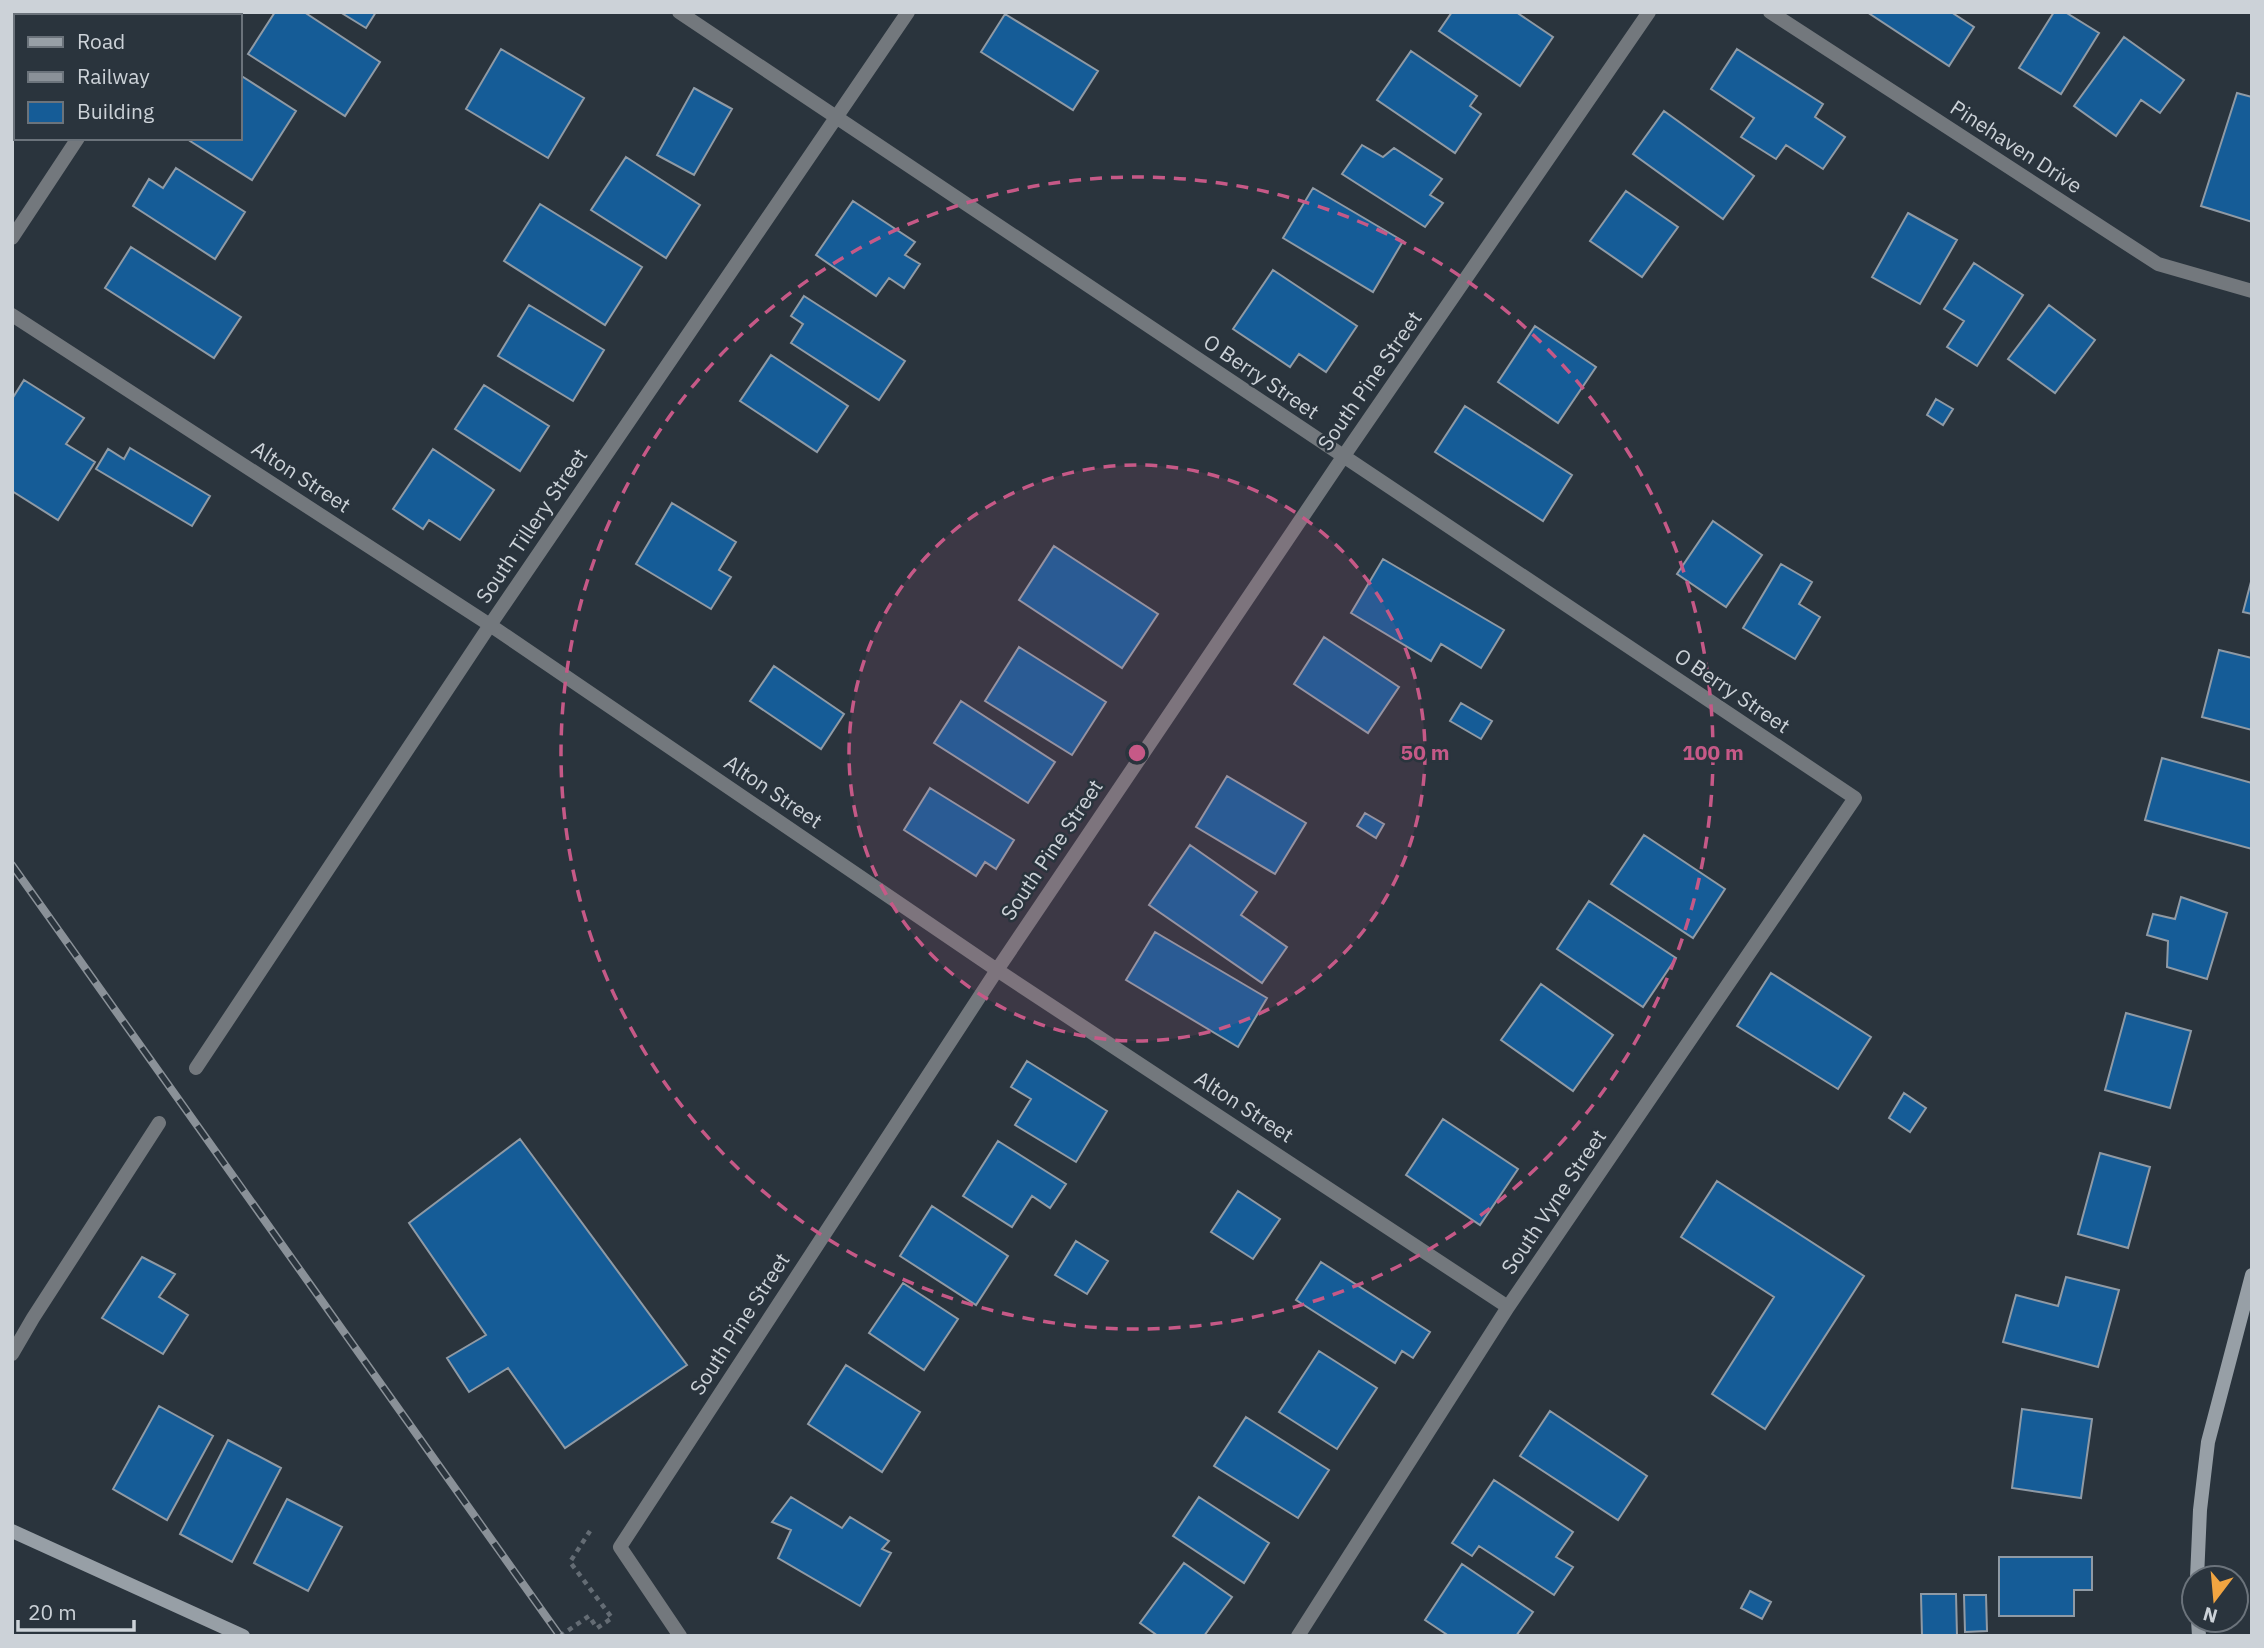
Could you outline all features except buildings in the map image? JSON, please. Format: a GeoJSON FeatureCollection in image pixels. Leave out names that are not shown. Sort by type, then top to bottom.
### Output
{"type":"FeatureCollection","features":[{"type":"Feature","properties":{"kind":"street","name":"O Berry Street"},"geometry":{"type":"LineString","coordinates":[[678,12],[1856,798]]}},
{"type":"Feature","properties":{"kind":"street","name":"South Tillery Street"},"geometry":{"type":"LineString","coordinates":[[196,1068],[489,625],[908,12]]}},
{"type":"Feature","properties":{"kind":"street","name":"South Pine Street"},"geometry":{"type":"LineString","coordinates":[[680,1636],[620,1547],[997,970],[1343,457],[1649,12]]}},
{"type":"Feature","properties":{"kind":"street","name":"Pinehaven Drive"},"geometry":{"type":"LineString","coordinates":[[1770,12],[2158,264],[2252,291]]}},
{"type":"Feature","properties":{"kind":"street"},"geometry":{"type":"LineString","coordinates":[[12,238],[77,140]]}},
{"type":"Feature","properties":{"kind":"street","name":"Alton Street"},"geometry":{"type":"LineString","coordinates":[[12,315],[489,625],[997,970],[1508,1307]]}},
{"type":"Feature","properties":{"kind":"street","name":"South Vyne Street"},"geometry":{"type":"LineString","coordinates":[[1298,1636],[1508,1307],[1856,798]]}},
{"type":"Feature","properties":{"kind":"street"},"geometry":{"type":"LineString","coordinates":[[12,1354],[159,1123]]}},
{"type":"Feature","properties":{"kind":"street"},"geometry":{"type":"LineString","coordinates":[[2198,1564],[2200,1510],[2208,1443],[2252,1275]]}},
{"type":"Feature","properties":{"kind":"street"},"geometry":{"type":"LineString","coordinates":[[12,1531],[243,1636]]}},
{"type":"Feature","properties":{"kind":"path"},"geometry":{"type":"LineString","coordinates":[[560,1636],[589,1616],[597,1628],[612,1618],[569,1562],[590,1531]]}},
{"type":"Feature","properties":{"kind":"railway"},"geometry":{"type":"LineString","coordinates":[[12,865],[560,1636]]}}]}
